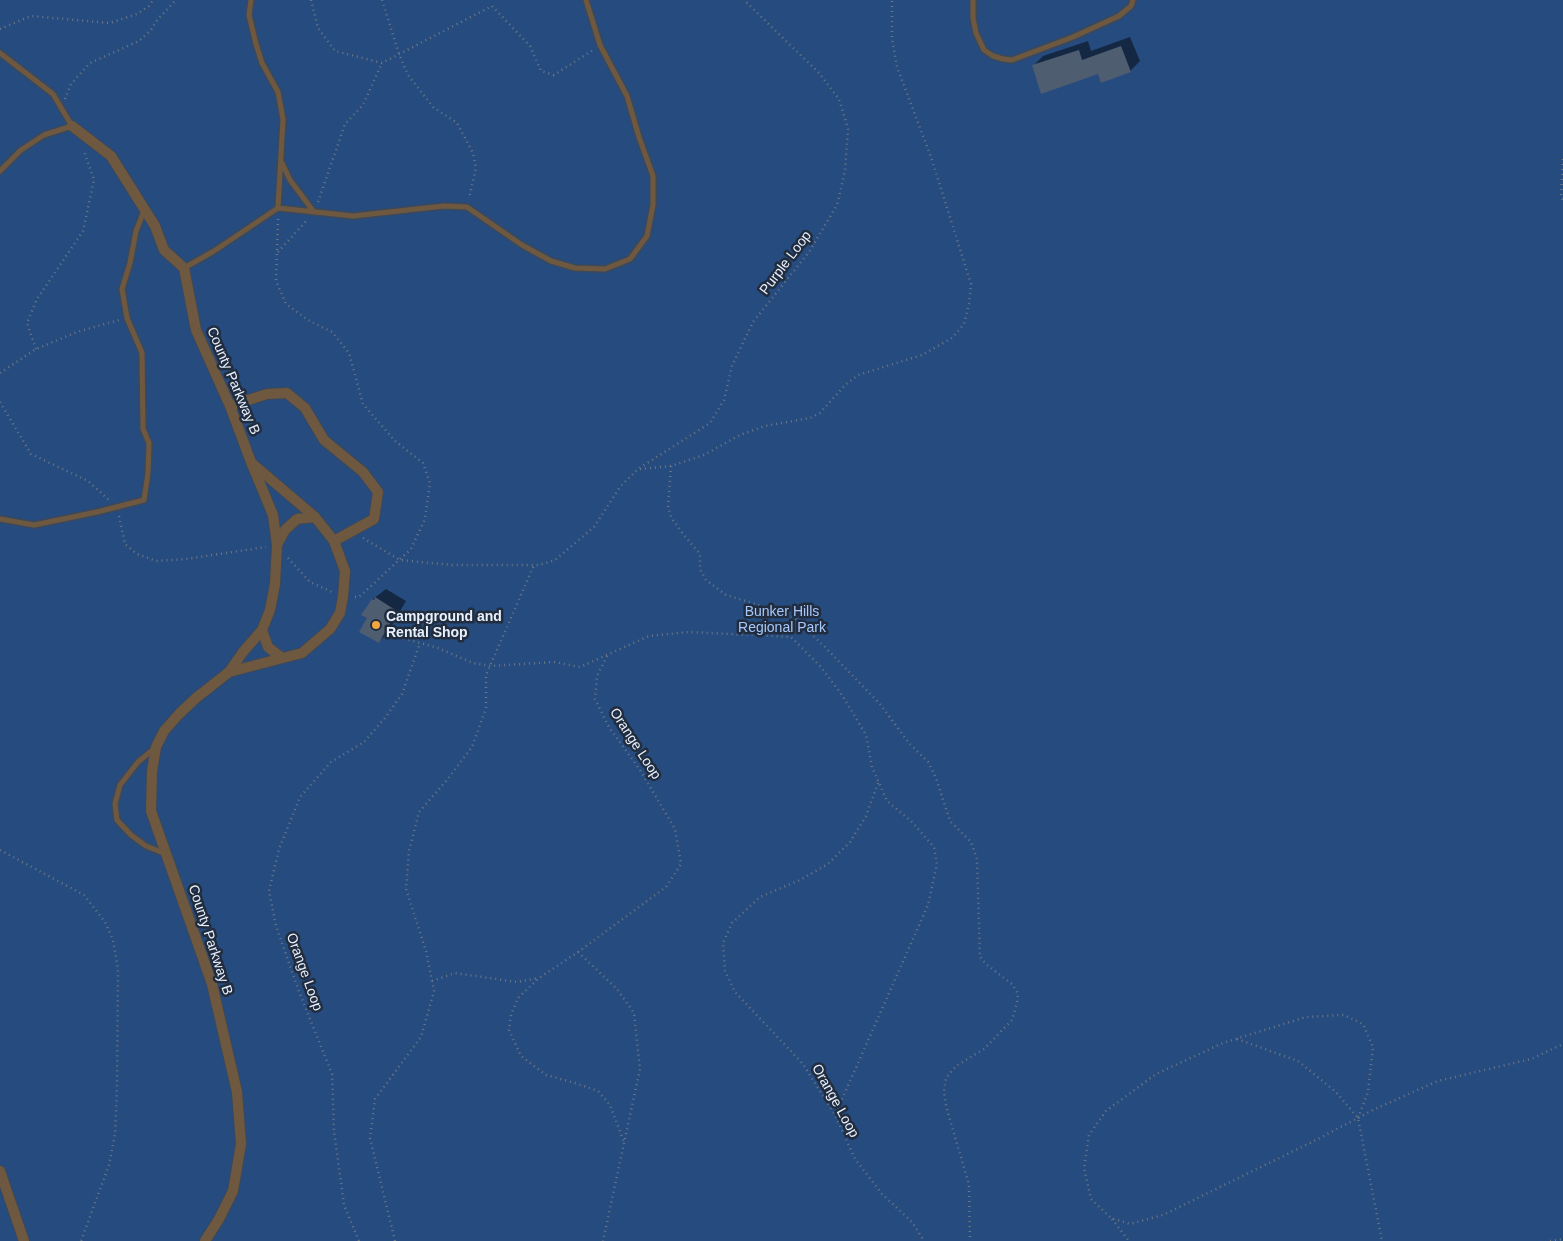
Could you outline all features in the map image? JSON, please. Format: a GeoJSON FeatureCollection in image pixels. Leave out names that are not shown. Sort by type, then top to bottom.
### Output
{"type":"FeatureCollection","features":[{"type":"Feature","properties":{"kind":"street"},"geometry":{"type":"LineString","coordinates":[[72,126],[111,156],[155,226],[164,250],[184,268]]}},
{"type":"Feature","properties":{"kind":"street","name":"County Parkway B"},"geometry":{"type":"LineString","coordinates":[[184,268],[196,330],[230,406],[273,515],[276,546],[275,584],[270,610],[262,630],[229,672],[196,698],[164,731],[156,747],[152,771],[151,811],[212,984],[237,1092],[241,1144],[232,1191],[205,1241]]}},
{"type":"Feature","properties":{"kind":"street"},"geometry":{"type":"LineString","coordinates":[[230,406],[267,394],[287,393],[305,408],[324,440],[364,472],[378,492],[374,519],[334,541]]}},
{"type":"Feature","properties":{"kind":"street","name":"County Parkway B"},"geometry":{"type":"LineString","coordinates":[[229,672],[302,653],[330,630],[340,612],[343,597],[345,571],[334,541],[315,517],[251,462]]}},
{"type":"Feature","properties":{"kind":"street"},"geometry":{"type":"LineString","coordinates":[[276,546],[285,530],[297,519],[315,517]]}},
{"type":"Feature","properties":{"kind":"street"},"geometry":{"type":"LineString","coordinates":[[262,630],[268,647],[282,658]]}},
{"type":"Feature","properties":{"kind":"street"},"geometry":{"type":"LineString","coordinates":[[0,1171],[24,1241]]}},
{"type":"Feature","properties":{"kind":"lane"},"geometry":{"type":"LineString","coordinates":[[251,0],[249,15],[256,44],[262,64],[278,92],[283,118],[278,208]]}},
{"type":"Feature","properties":{"kind":"lane"},"geometry":{"type":"LineString","coordinates":[[184,268],[214,252],[278,208],[354,216],[444,206],[467,207],[522,245],[551,261],[575,268],[605,269],[630,259],[648,236],[653,205],[653,176],[627,96],[600,45],[586,0]]}},
{"type":"Feature","properties":{"kind":"lane"},"geometry":{"type":"LineString","coordinates":[[973,0],[973,18],[976,33],[984,50],[993,56],[1012,60],[1119,16],[1131,6],[1133,0]]}},
{"type":"Feature","properties":{"kind":"lane"},"geometry":{"type":"LineString","coordinates":[[0,53],[53,94],[72,126],[44,135],[20,150],[0,171]]}},
{"type":"Feature","properties":{"kind":"lane"},"geometry":{"type":"LineString","coordinates":[[282,162],[290,180],[314,212]]}},
{"type":"Feature","properties":{"kind":"lane"},"geometry":{"type":"LineString","coordinates":[[0,519],[34,525],[144,500],[148,473],[149,443],[144,429],[142,353],[127,318],[122,288],[130,263],[136,231],[144,210]]}},
{"type":"Feature","properties":{"kind":"lane"},"geometry":{"type":"LineString","coordinates":[[156,747],[138,762],[120,785],[115,804],[117,820],[131,835],[146,846],[167,854]]}},
{"type":"Feature","properties":{"kind":"path"},"geometry":{"type":"LineString","coordinates":[[0,29],[31,16],[110,23],[137,14],[149,6],[153,0]]}},
{"type":"Feature","properties":{"kind":"path"},"geometry":{"type":"LineString","coordinates":[[170,0],[173,3]]}},
{"type":"Feature","properties":{"kind":"path"},"geometry":{"type":"LineString","coordinates":[[62,107],[71,84],[90,63],[139,42],[176,0]]}},
{"type":"Feature","properties":{"kind":"path"},"geometry":{"type":"LineString","coordinates":[[311,0],[318,28],[335,51],[382,63]]}},
{"type":"Feature","properties":{"kind":"path"},"geometry":{"type":"LineString","coordinates":[[382,0],[399,54],[408,75],[433,108],[457,123],[473,153],[476,168],[467,207]]}},
{"type":"Feature","properties":{"kind":"path","name":"Purple Loop"},"geometry":{"type":"LineString","coordinates":[[400,560],[452,565],[534,565],[555,560],[594,527],[620,487],[638,469],[710,423],[724,400],[732,366],[753,322],[809,252],[837,205],[845,171],[848,129],[839,98],[819,73],[744,0]]}},
{"type":"Feature","properties":{"kind":"path"},"geometry":{"type":"LineString","coordinates":[[638,469],[670,466],[704,455],[740,435],[765,426],[810,418],[820,413],[845,384],[858,376],[922,355],[952,338],[964,324],[971,284],[931,157],[898,67],[892,39],[892,0]]}},
{"type":"Feature","properties":{"kind":"path"},"geometry":{"type":"LineString","coordinates":[[277,253],[314,212],[345,124],[363,105],[382,63],[492,6],[530,46],[541,71],[554,75],[600,45]]}},
{"type":"Feature","properties":{"kind":"path"},"geometry":{"type":"LineString","coordinates":[[36,349],[28,323],[37,299],[83,231],[94,180],[84,150]]}},
{"type":"Feature","properties":{"kind":"path"},"geometry":{"type":"LineString","coordinates":[[1563,159],[1561,196],[1563,200]]}},
{"type":"Feature","properties":{"kind":"path"},"geometry":{"type":"LineString","coordinates":[[278,208],[276,281],[286,304],[308,320],[332,332],[349,353],[363,404],[394,441],[423,463],[430,483],[425,519],[411,549],[400,560],[351,530]]}},
{"type":"Feature","properties":{"kind":"path"},"geometry":{"type":"LineString","coordinates":[[0,373],[36,349],[77,332],[127,318]]}},
{"type":"Feature","properties":{"kind":"path"},"geometry":{"type":"LineString","coordinates":[[670,466],[668,506],[671,517],[700,554],[700,569],[706,580],[726,596],[794,617],[880,704],[909,743],[928,762],[936,778],[950,821],[971,842],[977,859],[980,956],[986,964],[1013,985],[1018,994],[1012,1020],[984,1048],[956,1066],[946,1078],[944,1091],[946,1106],[968,1185],[970,1241]]}},
{"type":"Feature","properties":{"kind":"path"},"geometry":{"type":"LineString","coordinates":[[395,1241],[370,1138],[375,1099],[421,1037],[434,991],[426,951],[406,889],[409,850],[419,812],[472,747],[486,708],[486,675],[534,565]]}},
{"type":"Feature","properties":{"kind":"path"},"geometry":{"type":"LineString","coordinates":[[784,613],[791,637],[821,667],[842,695],[866,736],[872,767],[887,801],[911,821],[934,847],[937,864],[928,905],[835,1115]]}},
{"type":"Feature","properties":{"kind":"path"},"geometry":{"type":"LineString","coordinates":[[399,637],[438,648],[473,663],[491,666],[554,662],[580,667],[649,636],[689,632],[791,637]]}},
{"type":"Feature","properties":{"kind":"path","name":"Orange Loop"},"geometry":{"type":"LineString","coordinates":[[359,1241],[344,1206],[334,1131],[332,1074],[276,926],[269,891],[278,849],[300,797],[331,762],[364,742],[386,718],[402,694],[420,643]]}},
{"type":"Feature","properties":{"kind":"path","name":"Orange Loop"},"geometry":{"type":"LineString","coordinates":[[607,654],[597,676],[596,698],[609,727],[640,770],[675,829],[681,864],[666,887],[540,978],[518,998],[511,1015],[509,1030],[521,1056],[546,1075],[598,1091],[610,1105],[624,1142]]}},
{"type":"Feature","properties":{"kind":"path","name":"Orange Loop"},"geometry":{"type":"LineString","coordinates":[[878,782],[866,816],[850,842],[828,864],[800,880],[760,897],[732,923],[723,943],[725,971],[735,992],[803,1064],[835,1115],[855,1159],[882,1194],[912,1222],[924,1241]]}},
{"type":"Feature","properties":{"kind":"path"},"geometry":{"type":"LineString","coordinates":[[0,850],[84,895],[104,922],[112,940],[118,969],[118,1088],[115,1134],[108,1165],[81,1241]]}},
{"type":"Feature","properties":{"kind":"path"},"geometry":{"type":"LineString","coordinates":[[578,952],[617,989],[634,1013],[640,1069],[603,1241]]}},
{"type":"Feature","properties":{"kind":"path"},"geometry":{"type":"LineString","coordinates":[[432,981],[455,974],[517,982],[540,978]]}},
{"type":"Feature","properties":{"kind":"path"},"geometry":{"type":"LineString","coordinates":[[1129,1241],[1111,1218],[1091,1200],[1084,1168],[1090,1135],[1106,1111],[1156,1074],[1223,1043],[1306,1017],[1344,1015],[1363,1024],[1373,1048],[1368,1092],[1358,1118]]}},
{"type":"Feature","properties":{"kind":"path"},"geometry":{"type":"LineString","coordinates":[[1237,1039],[1298,1061],[1336,1092],[1358,1118],[1382,1241]]}},
{"type":"Feature","properties":{"kind":"path"},"geometry":{"type":"LineString","coordinates":[[1111,1218],[1130,1224],[1163,1215],[1358,1118],[1438,1081],[1531,1059],[1563,1044]]}},
{"type":"Feature","properties":{"kind":"path"},"geometry":{"type":"LineString","coordinates":[[1550,1241],[1563,1238]]}},
{"type":"Feature","properties":{"kind":"green space","name":"Bunker Hills Regional Park"},"geometry":{"type":"Polygon","coordinates":[[[0,0],[1563,0],[1563,1241],[0,1241],[0,0]]]}},
{"type":"Feature","properties":{"kind":"building"},"geometry":{"type":"Polygon","coordinates":[[[1121,46],[1131,72],[1101,83],[1098,74],[1041,94],[1032,65],[1079,50],[1082,60],[1121,46]]]}},
{"type":"Feature","properties":{"kind":"building","name":"Campground and Rental Shop"},"geometry":{"type":"Polygon","coordinates":[[[375,597],[397,611],[379,643],[359,632],[367,618],[361,615],[375,597]]]}},
{"type":"Feature","properties":{"kind":"place","name":"Campground and Rental Shop"},"geometry":{"type":"Point","coordinates":[376,625]}}]}
